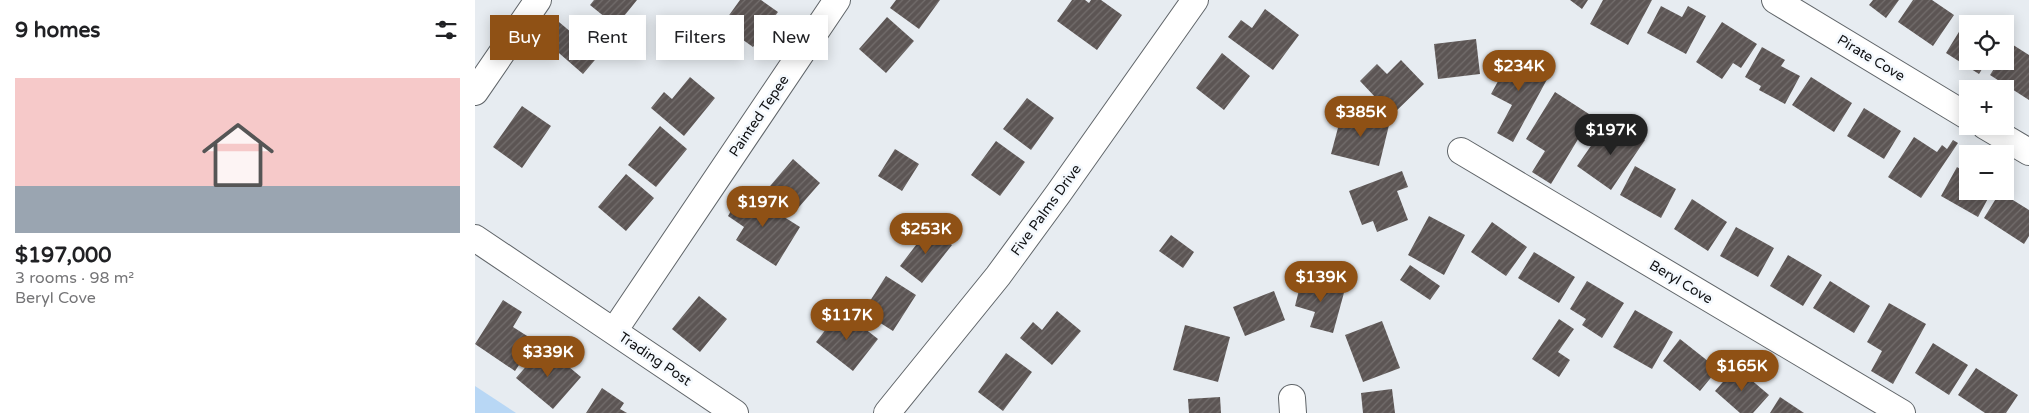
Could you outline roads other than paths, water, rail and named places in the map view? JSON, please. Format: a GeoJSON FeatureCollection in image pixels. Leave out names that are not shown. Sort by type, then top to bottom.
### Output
{"type":"FeatureCollection","features":[{"type":"Feature","properties":{"kind":"street"},"geometry":{"type":"LineString","coordinates":[[475,92],[537,0]]}},
{"type":"Feature","properties":{"kind":"street","name":"Painted Tepee"},"geometry":{"type":"LineString","coordinates":[[613,331],[837,0]]}},
{"type":"Feature","properties":{"kind":"street","name":"Five Palms Drive"},"geometry":{"type":"LineString","coordinates":[[887,413],[998,276],[1195,0]]}},
{"type":"Feature","properties":{"kind":"street","name":"Pirate Cove"},"geometry":{"type":"LineString","coordinates":[[1775,0],[1959,111]]}},
{"type":"Feature","properties":{"kind":"street"},"geometry":{"type":"LineString","coordinates":[[2000,135],[2029,152]]}},
{"type":"Feature","properties":{"kind":"street","name":"Beryl Cove"},"geometry":{"type":"LineString","coordinates":[[1461,151],[1902,413]]}},
{"type":"Feature","properties":{"kind":"street","name":"Trading Post"},"geometry":{"type":"LineString","coordinates":[[475,238],[735,413]]}}]}
